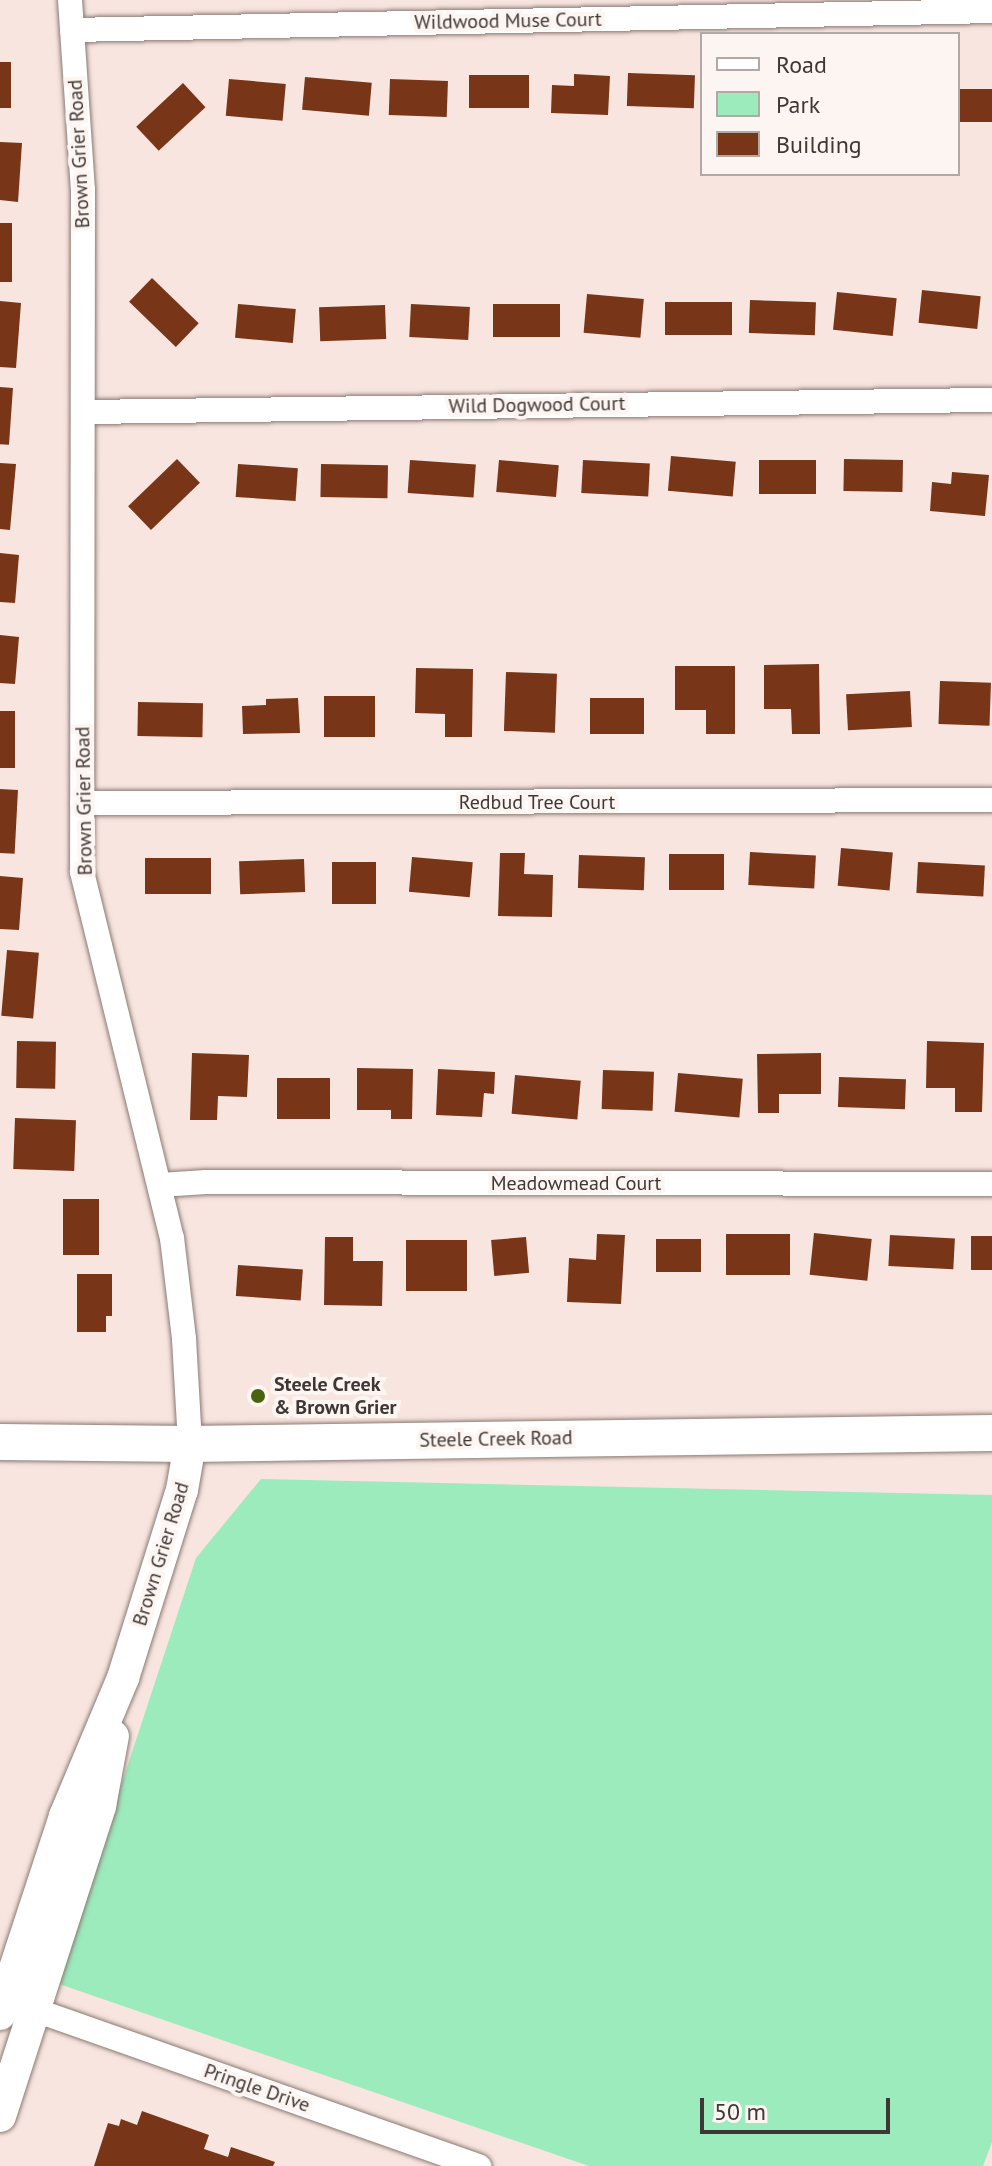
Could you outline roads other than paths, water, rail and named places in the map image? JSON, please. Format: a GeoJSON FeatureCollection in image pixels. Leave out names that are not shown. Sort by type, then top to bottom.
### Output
{"type":"FeatureCollection","features":[{"type":"Feature","properties":{"kind":"main road","name":"Steele Creek Road"},"geometry":{"type":"LineString","coordinates":[[0,1442],[190,1444],[992,1433]]}},
{"type":"Feature","properties":{"kind":"main road","name":"Brown Grier Road"},"geometry":{"type":"LineString","coordinates":[[0,2014],[65,1816],[123,1678],[182,1490],[190,1444]]}},
{"type":"Feature","properties":{"kind":"main road","name":"Brown Grier Road"},"geometry":{"type":"LineString","coordinates":[[0,2116],[100,1806],[123,1678]]}},
{"type":"Feature","properties":{"kind":"street","name":"Brown Grier Road"},"geometry":{"type":"LineString","coordinates":[[70,0],[83,189],[82,872],[160,1185],[178,1276],[190,1444]]}},
{"type":"Feature","properties":{"kind":"street","name":"Wildwood Muse Court"},"geometry":{"type":"LineString","coordinates":[[72,30],[992,11]]}},
{"type":"Feature","properties":{"kind":"street","name":"Wild Dogwood Court"},"geometry":{"type":"LineString","coordinates":[[83,412],[992,400]]}},
{"type":"Feature","properties":{"kind":"street","name":"Redbud Tree Court"},"geometry":{"type":"LineString","coordinates":[[82,803],[992,800]]}},
{"type":"Feature","properties":{"kind":"street","name":"Meadowmead Court"},"geometry":{"type":"LineString","coordinates":[[160,1185],[197,1182],[992,1184]]}},
{"type":"Feature","properties":{"kind":"street","name":"Pringle Drive"},"geometry":{"type":"LineString","coordinates":[[35,2010],[465,2164]]}},
{"type":"Feature","properties":{"kind":"place","name":"Steele Creek & Brown Grier"},"geometry":{"type":"Point","coordinates":[258,1396]}}]}
